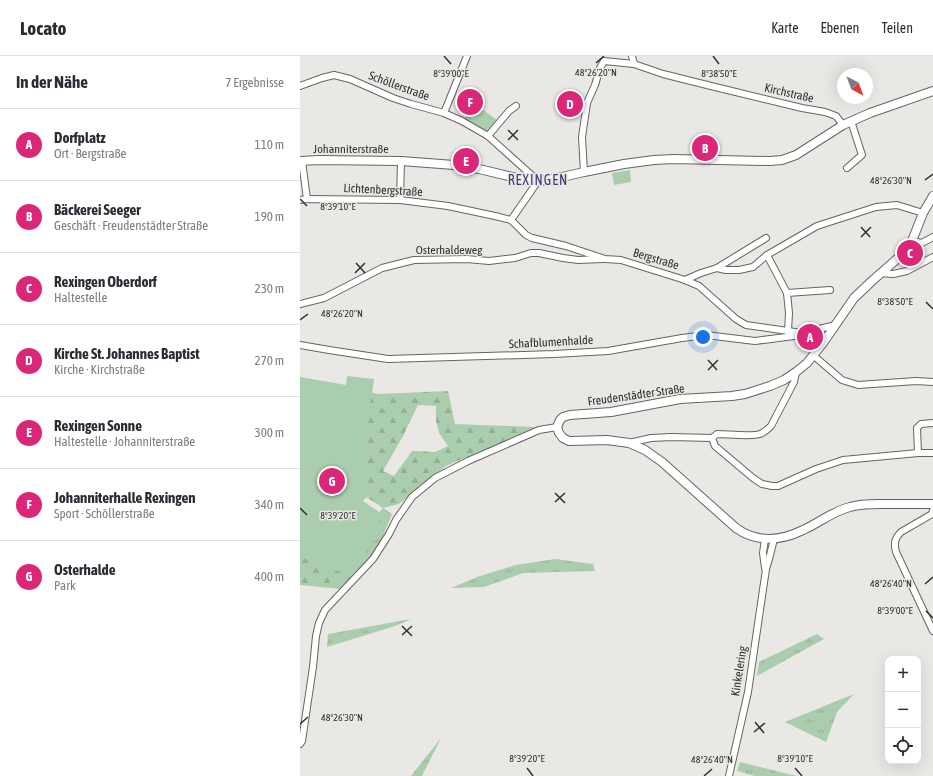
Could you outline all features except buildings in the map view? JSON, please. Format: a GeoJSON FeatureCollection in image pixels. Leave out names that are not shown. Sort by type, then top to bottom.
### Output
{"type":"FeatureCollection","features":[{"type":"Feature","properties":{"kind":"street"},"geometry":{"type":"LineString","coordinates":[[444,113],[467,56]]}},
{"type":"Feature","properties":{"kind":"street"},"geometry":{"type":"LineString","coordinates":[[632,56],[634,64]]}},
{"type":"Feature","properties":{"kind":"street","name":"Kirchstraße"},"geometry":{"type":"LineString","coordinates":[[584,172],[582,137],[588,103],[604,60],[634,64],[663,74],[802,108],[825,112],[836,116],[847,123]]}},
{"type":"Feature","properties":{"kind":"street","name":"Schöllerstraße"},"geometry":{"type":"LineString","coordinates":[[300,86],[334,75],[350,79],[410,104],[444,113],[462,121],[488,136],[538,181]]}},
{"type":"Feature","properties":{"kind":"street"},"geometry":{"type":"LineString","coordinates":[[511,220],[538,181],[550,180],[624,164],[654,160],[782,160],[796,155],[847,123],[870,113],[933,91]]}},
{"type":"Feature","properties":{"kind":"street"},"geometry":{"type":"LineString","coordinates":[[488,136],[509,111],[516,106]]}},
{"type":"Feature","properties":{"kind":"street"},"geometry":{"type":"LineString","coordinates":[[847,123],[862,155],[847,168]]}},
{"type":"Feature","properties":{"kind":"street","name":"Johanniterstraße"},"geometry":{"type":"LineString","coordinates":[[303,200],[301,161],[401,161],[454,165],[521,179],[538,181]]}},
{"type":"Feature","properties":{"kind":"street","name":"Johanniterstraße"},"geometry":{"type":"LineString","coordinates":[[400,200],[401,161]]}},
{"type":"Feature","properties":{"kind":"street","name":"Freudenstädter Straße"},"geometry":{"type":"LineString","coordinates":[[558,427],[560,420],[563,417],[570,415],[611,412],[680,399],[745,394],[778,383],[796,372],[808,363],[814,356],[854,298],[880,273],[900,257],[909,246],[933,196]]}},
{"type":"Feature","properties":{"kind":"street","name":"Lichtenbergstraße"},"geometry":{"type":"LineString","coordinates":[[303,200],[400,200],[448,206],[511,220]]}},
{"type":"Feature","properties":{"kind":"street"},"geometry":{"type":"LineString","coordinates":[[717,268],[739,270],[753,268],[767,255],[818,226],[876,207],[897,205],[924,213]]}},
{"type":"Feature","properties":{"kind":"street","name":"Bergstraße"},"geometry":{"type":"LineString","coordinates":[[511,220],[526,235],[532,238],[566,246],[605,259],[621,260],[685,280],[699,286],[736,319],[746,325],[802,333],[836,325]]}},
{"type":"Feature","properties":{"kind":"street"},"geometry":{"type":"LineString","coordinates":[[912,241],[922,243],[933,237]]}},
{"type":"Feature","properties":{"kind":"street"},"geometry":{"type":"LineString","coordinates":[[685,280],[717,268],[766,238]]}},
{"type":"Feature","properties":{"kind":"street","name":"Osterhaldeweg"},"geometry":{"type":"LineString","coordinates":[[300,304],[324,298],[382,268],[414,260],[460,259],[489,261],[515,258],[531,253],[578,260],[605,259]]}},
{"type":"Feature","properties":{"kind":"street"},"geometry":{"type":"LineString","coordinates":[[767,255],[787,293],[789,314],[788,331]]}},
{"type":"Feature","properties":{"kind":"street"},"geometry":{"type":"LineString","coordinates":[[880,273],[893,274],[908,271],[933,257]]}},
{"type":"Feature","properties":{"kind":"street"},"geometry":{"type":"LineString","coordinates":[[787,293],[830,290]]}},
{"type":"Feature","properties":{"kind":"street","name":"Schafblumenhalde"},"geometry":{"type":"LineString","coordinates":[[300,345],[388,359],[554,354],[608,350],[706,335],[755,341],[794,336],[802,333]]}},
{"type":"Feature","properties":{"kind":"street"},"geometry":{"type":"LineString","coordinates":[[814,356],[842,380],[858,384],[916,381],[933,382]]}},
{"type":"Feature","properties":{"kind":"street"},"geometry":{"type":"LineString","coordinates":[[629,443],[651,438],[712,438],[717,434],[761,434],[768,430],[771,426],[794,382],[796,372]]}},
{"type":"Feature","properties":{"kind":"street"},"geometry":{"type":"LineString","coordinates":[[918,453],[917,428],[921,424],[933,423]]}},
{"type":"Feature","properties":{"kind":"street"},"geometry":{"type":"LineString","coordinates":[[300,744],[302,741],[316,636],[324,610],[373,559],[396,520],[412,497],[434,478],[468,461],[539,430],[558,427],[559,434],[562,438],[569,441],[607,440],[629,443],[645,450],[662,462],[741,531],[747,535],[757,538],[769,539],[786,537],[849,507],[865,504],[933,504]]}},
{"type":"Feature","properties":{"kind":"street"},"geometry":{"type":"LineString","coordinates":[[712,438],[715,446],[750,476],[762,484],[772,486],[778,486],[816,469],[843,460],[933,453]]}},
{"type":"Feature","properties":{"kind":"street"},"geometry":{"type":"LineString","coordinates":[[933,510],[932,514],[901,532],[896,536],[894,541],[896,552],[933,630]]}},
{"type":"Feature","properties":{"kind":"street","name":"Kinkelering"},"geometry":{"type":"LineString","coordinates":[[729,776],[748,692],[766,569],[763,553],[769,539]]}},
{"type":"Feature","properties":{"kind":"green space"},"geometry":{"type":"Polygon","coordinates":[[[482,109],[498,121],[485,132],[464,120],[466,115],[475,118],[477,113],[480,114],[482,109]]]}},
{"type":"Feature","properties":{"kind":"green space"},"geometry":{"type":"Polygon","coordinates":[[[630,170],[631,182],[614,185],[612,173],[630,170]]]}},
{"type":"Feature","properties":{"kind":"green space"},"geometry":{"type":"Polygon","coordinates":[[[347,376],[374,379],[362,467],[368,495],[363,501],[382,514],[355,577],[300,557],[300,377],[346,385],[347,376]]]}},
{"type":"Feature","properties":{"kind":"green space"},"geometry":{"type":"Polygon","coordinates":[[[300,377],[379,394],[448,391],[455,424],[537,427],[446,466],[399,504],[383,508],[308,459],[300,459],[300,377]],[[418,405],[403,436],[383,471],[394,476],[412,451],[435,452],[448,446],[439,433],[436,421],[436,406],[418,405]]]}},
{"type":"Feature","properties":{"kind":"green space"},"geometry":{"type":"Polygon","coordinates":[[[383,508],[392,514],[381,541],[373,555],[363,567],[341,552],[383,508]]]}},
{"type":"Feature","properties":{"kind":"green space"},"geometry":{"type":"Polygon","coordinates":[[[300,527],[363,567],[341,589],[300,585],[300,527]]]}},
{"type":"Feature","properties":{"kind":"green space"},"geometry":{"type":"Polygon","coordinates":[[[555,559],[593,564],[595,571],[523,573],[484,587],[451,588],[480,576],[516,565],[555,559]]]}},
{"type":"Feature","properties":{"kind":"green space"},"geometry":{"type":"Polygon","coordinates":[[[411,619],[395,626],[327,647],[328,634],[411,619]]]}},
{"type":"Feature","properties":{"kind":"green space"},"geometry":{"type":"Polygon","coordinates":[[[817,634],[824,639],[757,676],[759,662],[817,634]]]}},
{"type":"Feature","properties":{"kind":"green space"},"geometry":{"type":"Polygon","coordinates":[[[854,694],[837,712],[826,742],[785,722],[854,694]]]}},
{"type":"Feature","properties":{"kind":"green space"},"geometry":{"type":"Polygon","coordinates":[[[441,738],[422,776],[411,776],[441,738]]]}},
{"type":"Feature","properties":{"kind":"green space"},"geometry":{"type":"Polygon","coordinates":[[[740,762],[797,776],[755,776],[737,771],[740,762]]]}},
{"type":"Feature","properties":{"kind":"place","name":"Johanniterhalle Rexingen"},"geometry":{"type":"Point","coordinates":[470,102]}},
{"type":"Feature","properties":{"kind":"place","name":"Kirche St. Johannes Baptist"},"geometry":{"type":"Point","coordinates":[570,104]}},
{"type":"Feature","properties":{"kind":"place","name":"Bäckerei Seeger"},"geometry":{"type":"Point","coordinates":[705,148]}},
{"type":"Feature","properties":{"kind":"place","name":"Rexingen Sonne"},"geometry":{"type":"Point","coordinates":[466,161]}},
{"type":"Feature","properties":{"kind":"place","name":"Rexingen Oberdorf"},"geometry":{"type":"Point","coordinates":[910,253]}},
{"type":"Feature","properties":{"kind":"place","name":"Dorfplatz"},"geometry":{"type":"Point","coordinates":[810,337]}},
{"type":"Feature","properties":{"kind":"place","name":"Osterhalde"},"geometry":{"type":"Point","coordinates":[332,481]}},
{"type":"Feature","properties":{"kind":"district","name":"REXINGEN"},"geometry":{"type":"Point","coordinates":[538,180]}}]}
